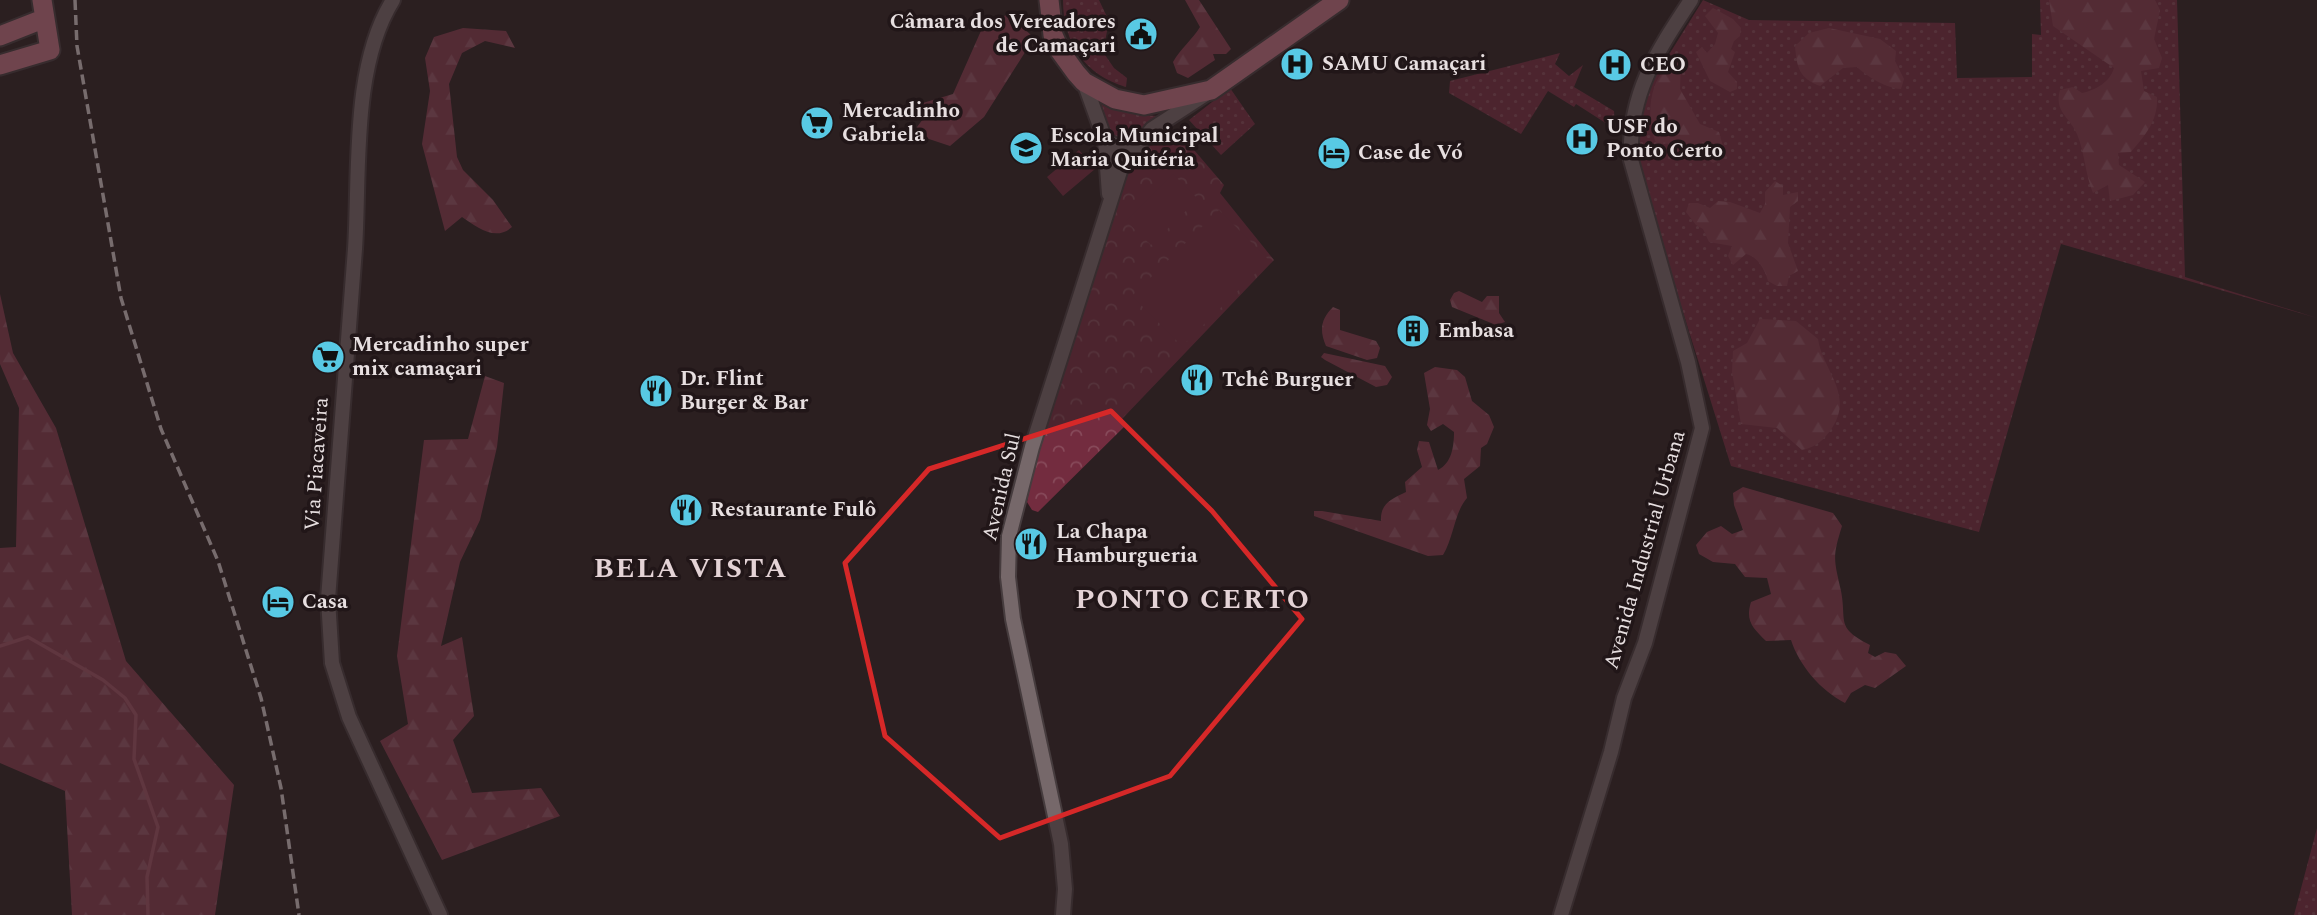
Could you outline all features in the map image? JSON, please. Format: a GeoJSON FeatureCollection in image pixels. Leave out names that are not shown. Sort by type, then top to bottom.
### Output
{"type":"FeatureCollection","features":[{"type":"Feature","properties":{"kind":"main road"},"geometry":{"type":"LineString","coordinates":[[1049,0],[1049,20],[1060,51],[1084,82],[1115,99],[1144,105],[1211,90],[1339,0]]}},
{"type":"Feature","properties":{"kind":"main road"},"geometry":{"type":"LineString","coordinates":[[0,36],[43,10],[50,50],[0,65]]}},
{"type":"Feature","properties":{"kind":"street","name":"Via Piacaveira"},"geometry":{"type":"LineString","coordinates":[[393,0],[375,35],[359,134],[355,248],[328,599],[330,645],[349,717],[440,915]]}},
{"type":"Feature","properties":{"kind":"street","name":"Avenida Industrial Urbana"},"geometry":{"type":"LineString","coordinates":[[1561,915],[1625,698],[1645,643],[1702,428],[1688,362],[1631,160],[1630,131],[1636,103],[1650,68],[1691,0]]}},
{"type":"Feature","properties":{"kind":"street","name":"Avenida Sul"},"geometry":{"type":"LineString","coordinates":[[1084,82],[1105,140],[1109,199]]}},
{"type":"Feature","properties":{"kind":"street","name":"Avenida Sul"},"geometry":{"type":"LineString","coordinates":[[1063,915],[1065,889],[1061,844],[1013,619],[1008,547],[1032,447],[1121,168],[1143,139],[1172,115],[1211,90]]}},
{"type":"Feature","properties":{"kind":"street"},"geometry":{"type":"LineString","coordinates":[[1105,140],[1118,147],[1143,139]]}},
{"type":"Feature","properties":{"kind":"highlighted area"},"geometry":{"type":"Polygon","coordinates":[[[1111,411],[1212,511],[1302,619],[1170,776],[1000,838],[885,736],[845,563],[929,469],[1111,411]]]}},
{"type":"Feature","properties":{"kind":"green space"},"geometry":{"type":"Polygon","coordinates":[[[1063,0],[1099,0],[1109,21],[1103,52],[1114,68],[1127,78],[1126,87],[1099,74],[1079,55],[1067,30],[1063,0]]]}},
{"type":"Feature","properties":{"kind":"green space"},"geometry":{"type":"Polygon","coordinates":[[[1185,0],[1199,0],[1231,49],[1226,54],[1213,54],[1215,60],[1188,78],[1177,73],[1173,62],[1200,27],[1185,0]]]}},
{"type":"Feature","properties":{"kind":"green space"},"geometry":{"type":"Polygon","coordinates":[[[1703,0],[1749,20],[1955,23],[1957,78],[2032,77],[2032,34],[2041,35],[2040,0],[2177,0],[2185,277],[2317,318],[2061,244],[1979,532],[1731,466],[1638,168],[1639,116],[1650,85],[1703,0]]]}},
{"type":"Feature","properties":{"kind":"green space"},"geometry":{"type":"Polygon","coordinates":[[[2049,0],[2155,0],[2160,10],[2154,39],[2162,58],[2159,68],[2141,71],[2144,91],[2157,97],[2153,120],[2131,152],[2118,153],[2119,165],[2145,182],[2133,195],[2110,201],[2108,185],[2093,193],[2080,141],[2059,104],[2060,90],[2073,87],[2082,93],[2092,90],[2106,81],[2114,68],[2053,26],[2049,0]]]}},
{"type":"Feature","properties":{"kind":"green space"},"geometry":{"type":"Polygon","coordinates":[[[1713,8],[1733,19],[1741,28],[1740,36],[1731,49],[1735,52],[1728,72],[1737,82],[1737,89],[1730,92],[1710,81],[1696,52],[1702,47],[1707,53],[1715,44],[1718,33],[1705,16],[1713,8]]]}},
{"type":"Feature","properties":{"kind":"green space"},"geometry":{"type":"Polygon","coordinates":[[[1009,14],[1034,38],[984,117],[950,146],[923,137],[917,127],[926,115],[916,105],[953,94],[984,24],[1009,14]]]}},
{"type":"Feature","properties":{"kind":"green space"},"geometry":{"type":"Polygon","coordinates":[[[463,28],[506,31],[515,48],[485,41],[462,53],[449,84],[457,157],[463,170],[493,200],[512,227],[499,233],[486,231],[462,217],[445,231],[422,144],[430,91],[425,58],[434,37],[463,28]]]}},
{"type":"Feature","properties":{"kind":"green space"},"geometry":{"type":"Polygon","coordinates":[[[1829,28],[1880,39],[1896,51],[1895,61],[1904,79],[1901,89],[1878,81],[1857,67],[1843,68],[1820,86],[1803,76],[1798,66],[1795,46],[1809,33],[1829,28]]]}},
{"type":"Feature","properties":{"kind":"green space"},"geometry":{"type":"Polygon","coordinates":[[[1560,53],[1555,64],[1569,76],[1583,65],[1574,87],[1614,111],[1615,129],[1576,104],[1574,107],[1548,91],[1521,134],[1449,93],[1450,81],[1560,53]]]}},
{"type":"Feature","properties":{"kind":"green space"},"geometry":{"type":"Polygon","coordinates":[[[1681,60],[1680,89],[1700,124],[1719,132],[1726,157],[1713,163],[1684,143],[1657,144],[1653,136],[1650,116],[1655,84],[1667,67],[1681,60]]]}},
{"type":"Feature","properties":{"kind":"green space"},"geometry":{"type":"Polygon","coordinates":[[[1230,88],[1255,124],[1221,155],[1189,120],[1230,88]]]}},
{"type":"Feature","properties":{"kind":"green space"},"geometry":{"type":"Polygon","coordinates":[[[1099,104],[1140,115],[1157,116],[1130,139],[1120,142],[1111,138],[1099,104]]]}},
{"type":"Feature","properties":{"kind":"green space"},"geometry":{"type":"Polygon","coordinates":[[[1170,132],[1183,137],[1224,185],[1220,193],[1274,260],[1122,419],[1126,425],[1038,512],[1032,510],[1027,502],[1038,447],[1123,172],[1150,142],[1170,132]]]}},
{"type":"Feature","properties":{"kind":"green space"},"geometry":{"type":"Polygon","coordinates":[[[1079,150],[1095,169],[1063,196],[1047,177],[1079,150]]]}},
{"type":"Feature","properties":{"kind":"green space"},"geometry":{"type":"Polygon","coordinates":[[[1173,174],[1198,199],[1151,245],[1126,221],[1173,174]]]}},
{"type":"Feature","properties":{"kind":"green space"},"geometry":{"type":"Polygon","coordinates":[[[1775,181],[1783,186],[1783,195],[1798,192],[1798,201],[1790,207],[1788,243],[1798,271],[1789,276],[1787,286],[1777,286],[1768,281],[1760,264],[1746,254],[1733,265],[1728,256],[1732,246],[1709,242],[1703,229],[1696,225],[1686,212],[1689,203],[1710,208],[1718,201],[1730,202],[1760,213],[1765,204],[1765,192],[1775,181]]]}},
{"type":"Feature","properties":{"kind":"green space"},"geometry":{"type":"Polygon","coordinates":[[[1219,210],[1269,260],[1182,346],[1132,296],[1219,210]]]}},
{"type":"Feature","properties":{"kind":"green space"},"geometry":{"type":"Polygon","coordinates":[[[1459,291],[1482,302],[1487,296],[1499,296],[1499,313],[1505,322],[1496,325],[1452,307],[1450,300],[1454,293],[1459,291]]]}},
{"type":"Feature","properties":{"kind":"green space"},"geometry":{"type":"Polygon","coordinates":[[[0,294],[13,353],[56,428],[126,661],[234,785],[215,915],[72,915],[65,791],[0,763],[0,548],[16,547],[19,408],[0,364],[0,294]]]}},
{"type":"Feature","properties":{"kind":"green space"},"geometry":{"type":"Polygon","coordinates":[[[1333,307],[1340,310],[1340,330],[1376,341],[1380,348],[1377,358],[1367,360],[1326,346],[1322,325],[1333,307]]]}},
{"type":"Feature","properties":{"kind":"green space"},"geometry":{"type":"Polygon","coordinates":[[[1760,319],[1796,321],[1818,339],[1839,393],[1840,404],[1832,428],[1816,445],[1802,450],[1777,428],[1741,424],[1732,372],[1733,351],[1747,343],[1760,319]]]}},
{"type":"Feature","properties":{"kind":"green space"},"geometry":{"type":"Polygon","coordinates":[[[1324,353],[1385,366],[1392,377],[1387,385],[1376,387],[1325,360],[1321,357],[1324,353]]]}},
{"type":"Feature","properties":{"kind":"green space"},"geometry":{"type":"Polygon","coordinates":[[[1435,367],[1457,370],[1465,377],[1472,401],[1489,415],[1494,427],[1487,444],[1481,448],[1480,466],[1464,479],[1467,498],[1459,511],[1443,555],[1428,556],[1314,516],[1314,511],[1322,511],[1381,521],[1385,506],[1406,492],[1405,482],[1422,467],[1417,450],[1419,441],[1429,442],[1438,470],[1443,467],[1453,448],[1454,432],[1443,424],[1431,431],[1427,425],[1430,409],[1424,373],[1435,367]]]}},
{"type":"Feature","properties":{"kind":"green space"},"geometry":{"type":"Polygon","coordinates":[[[485,376],[504,383],[497,447],[480,520],[460,562],[441,646],[462,637],[474,716],[453,740],[472,793],[541,788],[560,816],[442,860],[380,741],[408,724],[397,656],[424,440],[468,439],[485,376]]]}},
{"type":"Feature","properties":{"kind":"green space"},"geometry":{"type":"Polygon","coordinates":[[[1743,487],[1833,513],[1842,526],[1835,558],[1847,628],[1870,645],[1868,653],[1875,657],[1885,652],[1896,654],[1906,666],[1875,688],[1865,685],[1851,693],[1845,703],[1828,692],[1812,676],[1799,659],[1791,640],[1766,641],[1757,632],[1751,624],[1749,609],[1751,602],[1771,594],[1767,578],[1745,577],[1735,564],[1713,562],[1699,554],[1696,545],[1707,532],[1721,526],[1732,534],[1743,530],[1734,505],[1733,493],[1743,487]]]}},
{"type":"Feature","properties":{"kind":"green space"},"geometry":{"type":"Polygon","coordinates":[[[2317,828],[2317,915],[2294,915],[2317,828]]]}},
{"type":"Feature","properties":{"kind":"waterway"},"geometry":{"type":"LineString","coordinates":[[0,646],[28,637],[103,680],[125,698],[136,715],[134,759],[158,827],[147,877],[148,915]]}},
{"type":"Feature","properties":{"kind":"railway"},"geometry":{"type":"LineString","coordinates":[[75,0],[77,46],[121,298],[161,429],[218,561],[261,698],[281,788],[299,915]]}},
{"type":"Feature","properties":{"kind":"place","name":"Câmara dos Vereadores de Camaçari"},"geometry":{"type":"Point","coordinates":[1141,34]}},
{"type":"Feature","properties":{"kind":"place","name":"SAMU Camaçari"},"geometry":{"type":"Point","coordinates":[1297,64]}},
{"type":"Feature","properties":{"kind":"place","name":"CEO"},"geometry":{"type":"Point","coordinates":[1615,65]}},
{"type":"Feature","properties":{"kind":"place","name":"Mercadinho Gabriela"},"geometry":{"type":"Point","coordinates":[817,123]}},
{"type":"Feature","properties":{"kind":"place","name":"USF do Ponto Certo"},"geometry":{"type":"Point","coordinates":[1582,139]}},
{"type":"Feature","properties":{"kind":"place","name":"Escola Municipal Maria Quitéria"},"geometry":{"type":"Point","coordinates":[1026,148]}},
{"type":"Feature","properties":{"kind":"place","name":"Case de Vó"},"geometry":{"type":"Point","coordinates":[1334,153]}},
{"type":"Feature","properties":{"kind":"place","name":"Embasa"},"geometry":{"type":"Point","coordinates":[1413,331]}},
{"type":"Feature","properties":{"kind":"place","name":"Mercadinho super mix camaçari"},"geometry":{"type":"Point","coordinates":[328,357]}},
{"type":"Feature","properties":{"kind":"place","name":"Tchê Burguer"},"geometry":{"type":"Point","coordinates":[1197,380]}},
{"type":"Feature","properties":{"kind":"place","name":"Dr. Flint Burger & Bar"},"geometry":{"type":"Point","coordinates":[656,391]}},
{"type":"Feature","properties":{"kind":"place","name":"Restaurante Fulô"},"geometry":{"type":"Point","coordinates":[686,510]}},
{"type":"Feature","properties":{"kind":"place","name":"La Chapa Hamburgueria"},"geometry":{"type":"Point","coordinates":[1031,544]}},
{"type":"Feature","properties":{"kind":"place","name":"Casa"},"geometry":{"type":"Point","coordinates":[278,602]}},
{"type":"Feature","properties":{"kind":"district","name":"BELA VISTA"},"geometry":{"type":"Point","coordinates":[691,568]}},
{"type":"Feature","properties":{"kind":"district","name":"PONTO CERTO"},"geometry":{"type":"Point","coordinates":[1193,599]}}]}
